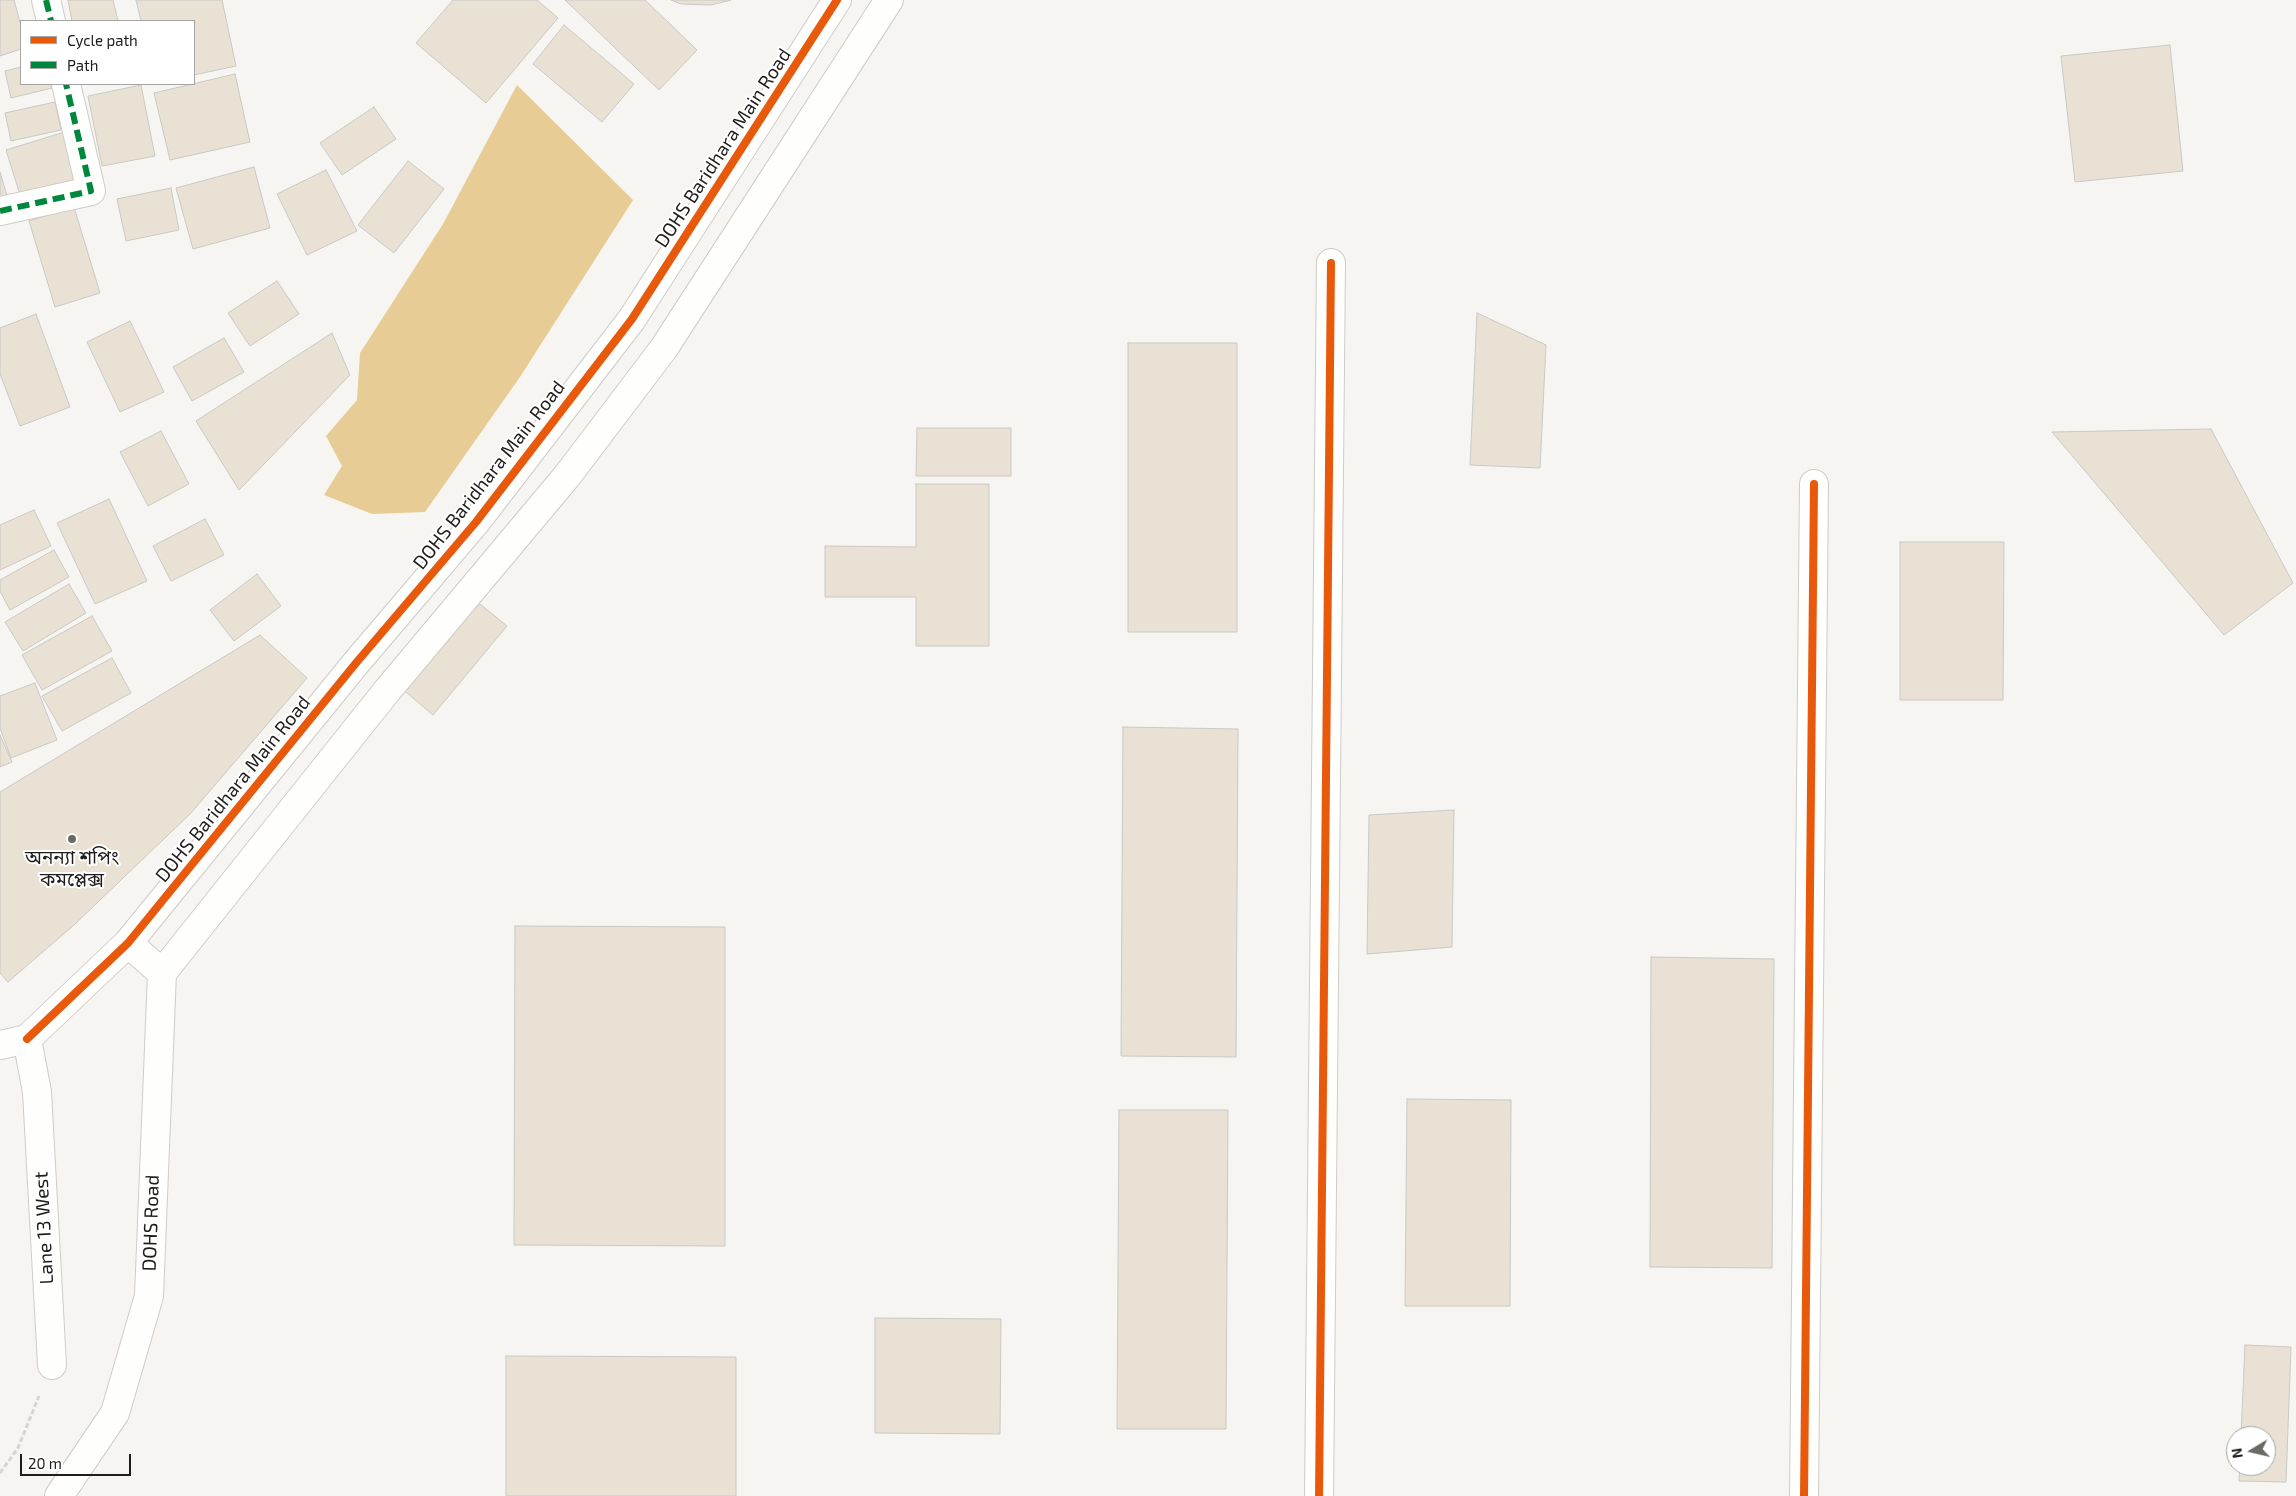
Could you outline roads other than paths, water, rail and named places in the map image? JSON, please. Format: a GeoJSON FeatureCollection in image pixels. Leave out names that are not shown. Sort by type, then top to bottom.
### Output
{"type":"FeatureCollection","features":[{"type":"Feature","properties":{"kind":"street"},"geometry":{"type":"LineString","coordinates":[[46,0],[51,20]]}},
{"type":"Feature","properties":{"kind":"street","name":"DOHS Baridhara Main Road"},"geometry":{"type":"LineString","coordinates":[[27,1039],[128,943],[356,663],[476,522],[632,319],[837,0]]}},
{"type":"Feature","properties":{"kind":"street"},"geometry":{"type":"LineString","coordinates":[[128,943],[162,973],[386,692],[567,476],[664,348],[889,0]]}},
{"type":"Feature","properties":{"kind":"street"},"geometry":{"type":"LineString","coordinates":[[0,211],[91,191],[66,85]]}},
{"type":"Feature","properties":{"kind":"street"},"geometry":{"type":"LineString","coordinates":[[1319,1496],[1331,263]]}},
{"type":"Feature","properties":{"kind":"street"},"geometry":{"type":"LineString","coordinates":[[1804,1496],[1814,484]]}},
{"type":"Feature","properties":{"kind":"street","name":"DOHS Road"},"geometry":{"type":"LineString","coordinates":[[60,1496],[115,1413],[149,1296],[162,973]]}},
{"type":"Feature","properties":{"kind":"street"},"geometry":{"type":"LineString","coordinates":[[0,1045],[27,1039]]}},
{"type":"Feature","properties":{"kind":"street","name":"Lane 13 West"},"geometry":{"type":"LineString","coordinates":[[27,1039],[37,1092],[52,1365]]}},
{"type":"Feature","properties":{"kind":"place","name":"অনন্যা শপিং কমপ্লেক্স"},"geometry":{"type":"Point","coordinates":[72,839]}}]}
